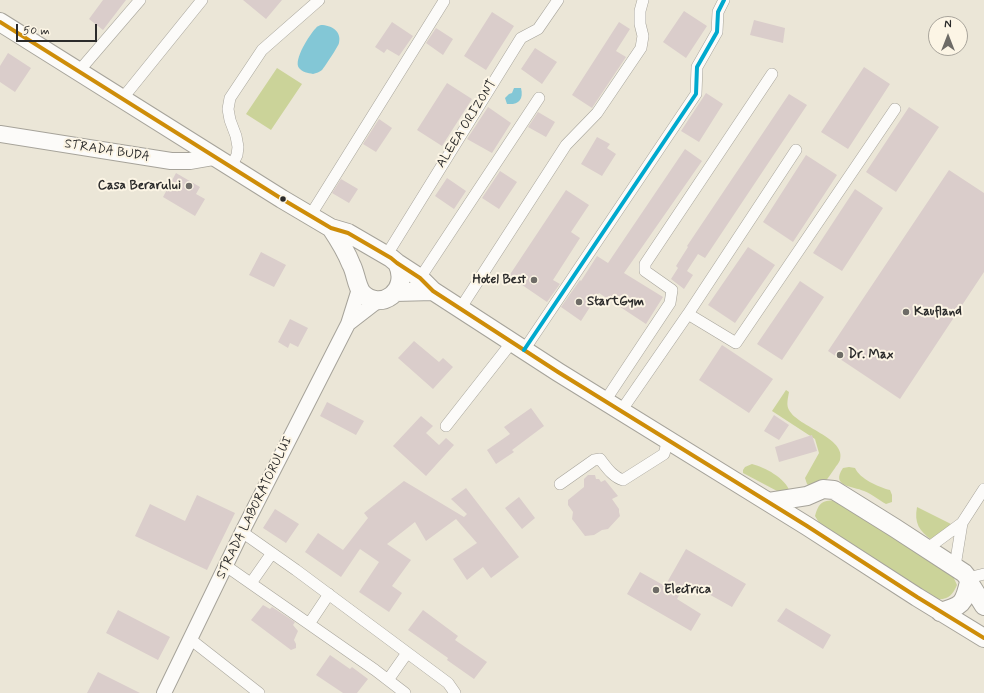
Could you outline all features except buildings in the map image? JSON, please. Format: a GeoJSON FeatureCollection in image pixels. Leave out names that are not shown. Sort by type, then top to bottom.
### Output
{"type":"FeatureCollection","features":[{"type":"Feature","properties":{"kind":"main road"},"geometry":{"type":"LineString","coordinates":[[0,22],[213,157],[310,216],[332,228],[348,233],[389,258],[420,278],[433,291],[460,309],[604,401],[807,526],[940,612],[984,638]]}},
{"type":"Feature","properties":{"kind":"main road","name":"STRADA BUDA"},"geometry":{"type":"LineString","coordinates":[[0,134],[171,161],[190,161],[213,157]]}},
{"type":"Feature","properties":{"kind":"main road"},"geometry":{"type":"LineString","coordinates":[[332,228],[343,248],[358,282],[368,297],[433,291]]}},
{"type":"Feature","properties":{"kind":"main road"},"geometry":{"type":"LineString","coordinates":[[358,282],[358,268],[362,261],[376,255],[389,258],[400,270],[401,278],[400,286],[387,296]]}},
{"type":"Feature","properties":{"kind":"main road"},"geometry":{"type":"LineString","coordinates":[[768,502],[788,500],[823,489],[834,490],[974,578],[984,606]]}},
{"type":"Feature","properties":{"kind":"main road"},"geometry":{"type":"LineString","coordinates":[[807,526],[807,508],[810,500],[817,492]]}},
{"type":"Feature","properties":{"kind":"main road"},"geometry":{"type":"LineString","coordinates":[[940,612],[958,607],[966,596],[974,578]]}},
{"type":"Feature","properties":{"kind":"street"},"geometry":{"type":"LineString","coordinates":[[79,71],[140,0]]}},
{"type":"Feature","properties":{"kind":"street"},"geometry":{"type":"LineString","coordinates":[[122,99],[202,0]]}},
{"type":"Feature","properties":{"kind":"street"},"geometry":{"type":"LineString","coordinates":[[231,167],[237,155],[238,147],[229,114],[230,98],[243,76],[262,50],[319,0]]}},
{"type":"Feature","properties":{"kind":"street","name":"ALEEA ORIZONT"},"geometry":{"type":"LineString","coordinates":[[389,258],[521,38],[538,29],[558,0]]}},
{"type":"Feature","properties":{"kind":"street"},"geometry":{"type":"LineString","coordinates":[[460,309],[566,145],[597,113],[641,48],[643,36],[640,24],[640,11],[643,0]]}},
{"type":"Feature","properties":{"kind":"street"},"geometry":{"type":"LineString","coordinates":[[446,426],[518,346],[696,94],[697,67],[716,32],[718,12],[724,0]]}},
{"type":"Feature","properties":{"kind":"street"},"geometry":{"type":"LineString","coordinates":[[310,216],[444,1]]}},
{"type":"Feature","properties":{"kind":"street"},"geometry":{"type":"LineString","coordinates":[[604,401],[670,302],[672,290],[645,271],[645,264],[772,74]]}},
{"type":"Feature","properties":{"kind":"street"},"geometry":{"type":"LineString","coordinates":[[420,278],[539,98]]}},
{"type":"Feature","properties":{"kind":"street"},"geometry":{"type":"LineString","coordinates":[[688,314],[736,343],[895,109]]}},
{"type":"Feature","properties":{"kind":"street"},"geometry":{"type":"LineString","coordinates":[[621,411],[688,314],[796,150]]}},
{"type":"Feature","properties":{"kind":"street","name":"STRADA LABORATORULUI"},"geometry":{"type":"LineString","coordinates":[[164,693],[242,532],[348,324],[358,282]]}},
{"type":"Feature","properties":{"kind":"street"},"geometry":{"type":"LineString","coordinates":[[348,324],[387,296]]}},
{"type":"Feature","properties":{"kind":"street"},"geometry":{"type":"LineString","coordinates":[[560,484],[594,460],[600,459],[609,471],[617,478],[623,480],[664,454],[668,440]]}},
{"type":"Feature","properties":{"kind":"street"},"geometry":{"type":"LineString","coordinates":[[928,548],[962,523],[984,489]]}},
{"type":"Feature","properties":{"kind":"street"},"geometry":{"type":"LineString","coordinates":[[955,566],[962,523]]}},
{"type":"Feature","properties":{"kind":"street"},"geometry":{"type":"LineString","coordinates":[[242,532],[329,594],[448,684],[455,693]]}},
{"type":"Feature","properties":{"kind":"street"},"geometry":{"type":"LineString","coordinates":[[251,583],[272,553]]}},
{"type":"Feature","properties":{"kind":"street"},"geometry":{"type":"LineString","coordinates":[[226,566],[405,693]]}},
{"type":"Feature","properties":{"kind":"street"},"geometry":{"type":"LineString","coordinates":[[309,624],[329,594]]}},
{"type":"Feature","properties":{"kind":"street"},"geometry":{"type":"LineString","coordinates":[[190,639],[259,693]]}},
{"type":"Feature","properties":{"kind":"street"},"geometry":{"type":"LineString","coordinates":[[388,680],[407,653]]}},
{"type":"Feature","properties":{"kind":"green space"},"geometry":{"type":"Polygon","coordinates":[[[277,68],[302,84],[271,130],[246,114],[277,68]]]}},
{"type":"Feature","properties":{"kind":"green space"},"geometry":{"type":"Polygon","coordinates":[[[786,390],[789,392],[788,408],[794,416],[829,439],[836,445],[840,452],[840,461],[824,483],[814,490],[807,484],[805,478],[819,453],[815,439],[772,411],[786,390]]]}},
{"type":"Feature","properties":{"kind":"green space"},"geometry":{"type":"Polygon","coordinates":[[[752,464],[774,474],[784,482],[790,492],[779,492],[743,473],[745,467],[752,464]]]}},
{"type":"Feature","properties":{"kind":"green space"},"geometry":{"type":"Polygon","coordinates":[[[843,468],[855,468],[861,476],[870,482],[890,490],[892,502],[886,504],[867,492],[844,485],[839,479],[840,474],[843,468]]]}},
{"type":"Feature","properties":{"kind":"green space"},"geometry":{"type":"Polygon","coordinates":[[[835,500],[952,574],[957,585],[951,595],[944,599],[936,599],[821,526],[815,516],[819,505],[827,501],[835,500]]]}},
{"type":"Feature","properties":{"kind":"green space"},"geometry":{"type":"Polygon","coordinates":[[[917,507],[951,524],[946,531],[932,540],[918,526],[916,518],[917,507]]]}},
{"type":"Feature","properties":{"kind":"water"},"geometry":{"type":"Polygon","coordinates":[[[321,25],[328,26],[337,32],[339,35],[339,43],[322,70],[313,74],[305,72],[299,68],[298,59],[300,53],[313,31],[321,25]]]}},
{"type":"Feature","properties":{"kind":"water"},"geometry":{"type":"Polygon","coordinates":[[[514,88],[521,88],[521,99],[517,103],[507,104],[505,98],[512,93],[514,88]]]}},
{"type":"Feature","properties":{"kind":"transit line"},"geometry":{"type":"LineString","coordinates":[[524,350],[696,94],[697,67],[717,32],[718,12],[724,0]]}},
{"type":"Feature","properties":{"kind":"transit line"},"geometry":{"type":"LineString","coordinates":[[0,22],[282,199],[331,228],[348,233],[391,258],[420,278],[433,291],[558,372],[807,526],[984,638]]}},
{"type":"Feature","properties":{"kind":"place","name":"Casa Berarului"},"geometry":{"type":"Point","coordinates":[189,186]}},
{"type":"Feature","properties":{"kind":"place","name":"Hotel Best"},"geometry":{"type":"Point","coordinates":[534,280]}},
{"type":"Feature","properties":{"kind":"place","name":"StartGym"},"geometry":{"type":"Point","coordinates":[579,302]}},
{"type":"Feature","properties":{"kind":"place","name":"Kaufland"},"geometry":{"type":"Point","coordinates":[906,312]}},
{"type":"Feature","properties":{"kind":"place","name":"Dr. Max"},"geometry":{"type":"Point","coordinates":[840,355]}},
{"type":"Feature","properties":{"kind":"place","name":"Electrica"},"geometry":{"type":"Point","coordinates":[656,590]}}]}
